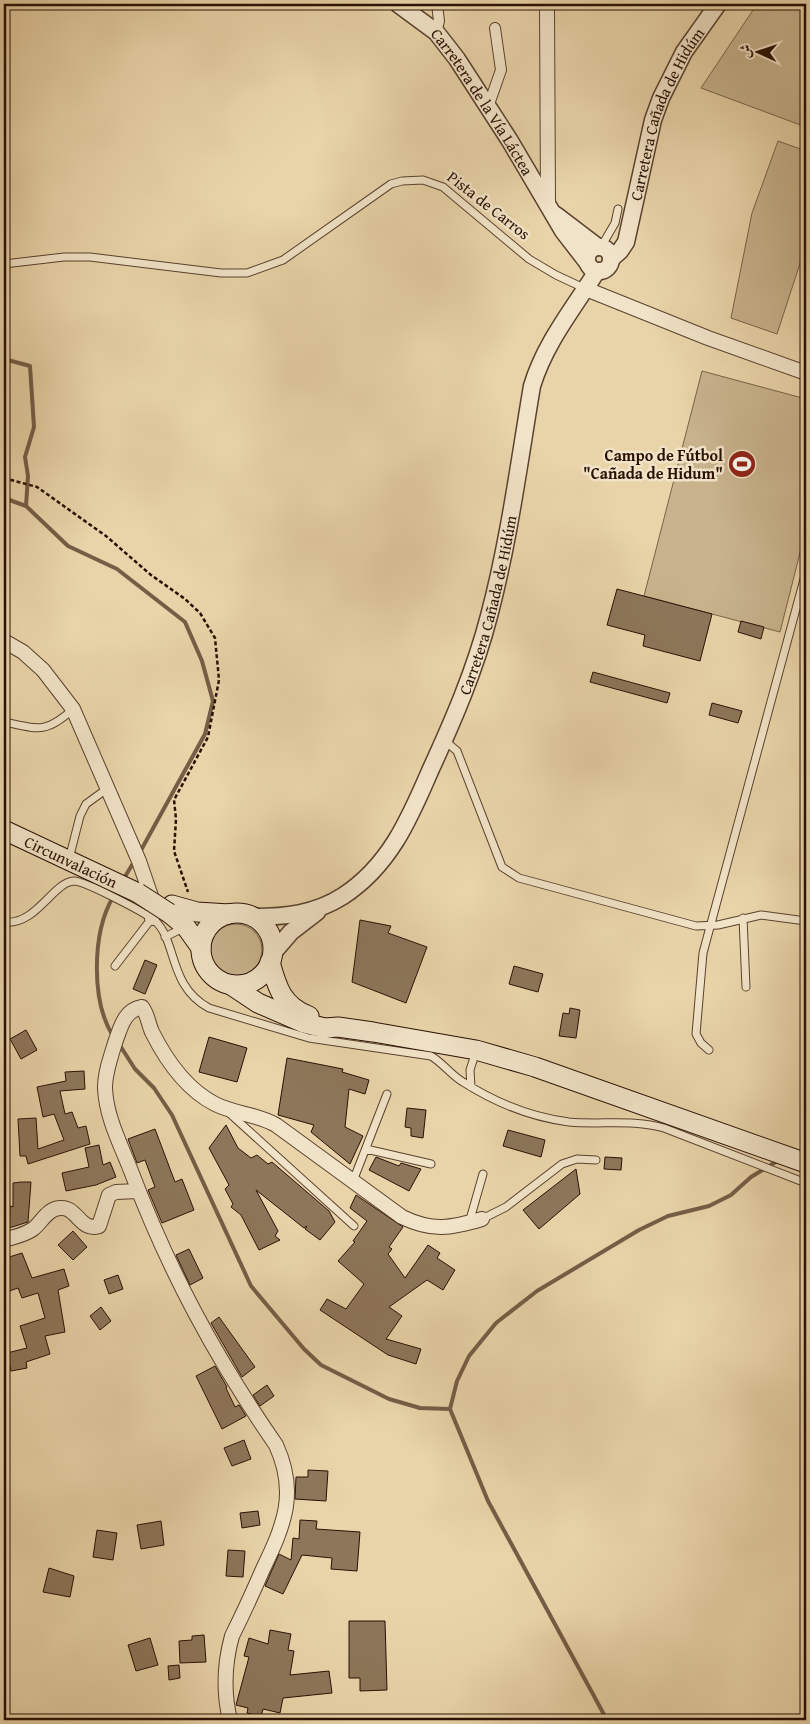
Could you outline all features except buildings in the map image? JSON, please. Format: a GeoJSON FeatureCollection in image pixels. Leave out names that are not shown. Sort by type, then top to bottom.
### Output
{"type":"FeatureCollection","features":[{"type":"Feature","properties":{"kind":"main road","name":"Circunvalación"},"geometry":{"type":"LineString","coordinates":[[4,830],[73,861],[135,900],[164,912]]}},
{"type":"Feature","properties":{"kind":"main road"},"geometry":{"type":"LineString","coordinates":[[164,912],[237,913],[252,917],[266,928],[270,936],[271,958],[277,988],[282,999],[306,1015],[338,1027],[476,1050],[535,1067],[806,1163]]}},
{"type":"Feature","properties":{"kind":"main road"},"geometry":{"type":"LineString","coordinates":[[164,912],[186,927],[201,948],[204,965],[215,978],[231,985],[243,996],[283,1015],[325,1028],[338,1027]]}},
{"type":"Feature","properties":{"kind":"main road"},"geometry":{"type":"LineString","coordinates":[[201,948],[206,930],[212,923],[228,914]]}},
{"type":"Feature","properties":{"kind":"main road"},"geometry":{"type":"LineString","coordinates":[[231,985],[241,985],[259,978],[271,958]]}},
{"type":"Feature","properties":{"kind":"street","name":"Carretera de la Vía Láctea"},"geometry":{"type":"LineString","coordinates":[[398,4],[436,32],[488,107],[563,231],[592,266]]}},
{"type":"Feature","properties":{"kind":"street"},"geometry":{"type":"LineString","coordinates":[[436,32],[438,20],[437,4]]}},
{"type":"Feature","properties":{"kind":"street"},"geometry":{"type":"LineString","coordinates":[[547,4],[551,210]]}},
{"type":"Feature","properties":{"kind":"street","name":"Carretera Cañada de Hidúm"},"geometry":{"type":"LineString","coordinates":[[322,907],[362,882],[393,848],[405,828],[444,740],[469,681],[489,616],[511,516],[532,386],[543,354],[586,289],[592,266],[589,252],[603,250],[620,252],[626,242],[653,120],[661,98],[684,52],[718,4]]}},
{"type":"Feature","properties":{"kind":"street"},"geometry":{"type":"LineString","coordinates":[[488,107],[502,70],[495,28]]}},
{"type":"Feature","properties":{"kind":"street","name":"Carretera de la Vía Láctea"},"geometry":{"type":"LineString","coordinates":[[551,210],[603,250]]}},
{"type":"Feature","properties":{"kind":"street"},"geometry":{"type":"LineString","coordinates":[[592,266],[605,270],[603,250]]}},
{"type":"Feature","properties":{"kind":"street","name":"Pista de Carros"},"geometry":{"type":"LineString","coordinates":[[586,289],[708,338],[806,373]]}},
{"type":"Feature","properties":{"kind":"street"},"geometry":{"type":"LineString","coordinates":[[4,641],[23,652],[43,670],[73,709],[140,861],[153,902],[154,912],[164,912]]}},
{"type":"Feature","properties":{"kind":"street"},"geometry":{"type":"LineString","coordinates":[[252,917],[295,914],[322,907]]}},
{"type":"Feature","properties":{"kind":"street"},"geometry":{"type":"LineString","coordinates":[[271,958],[291,932],[322,907]]}},
{"type":"Feature","properties":{"kind":"street"},"geometry":{"type":"LineString","coordinates":[[230,1720],[224,1684],[227,1652],[232,1636],[281,1532],[287,1512],[286,1476],[283,1459],[276,1445],[197,1321],[153,1230],[113,1125],[105,1088],[110,1060],[120,1027],[133,1008],[142,1007],[148,1015],[149,1026],[162,1051],[187,1084],[223,1108],[271,1121],[402,1217],[416,1224],[434,1228],[455,1227],[475,1221]]}},
{"type":"Feature","properties":{"kind":"street"},"geometry":{"type":"LineString","coordinates":[[4,1240],[25,1234],[53,1210],[62,1208],[71,1210],[86,1226],[93,1228],[99,1226],[103,1219],[109,1195],[116,1192],[138,1191]]}},
{"type":"Feature","properties":{"kind":"lane","name":"Pista de Carros"},"geometry":{"type":"LineString","coordinates":[[4,264],[64,257],[90,257],[221,273],[253,271],[271,266],[294,254],[391,184],[412,180],[433,183],[443,187],[529,259],[586,289]]}},
{"type":"Feature","properties":{"kind":"lane"},"geometry":{"type":"LineString","coordinates":[[603,250],[615,223],[618,209]]}},
{"type":"Feature","properties":{"kind":"lane"},"geometry":{"type":"LineString","coordinates":[[709,1050],[701,1043],[696,1034],[702,953],[806,572]]}},
{"type":"Feature","properties":{"kind":"lane"},"geometry":{"type":"LineString","coordinates":[[4,722],[30,728],[47,727],[56,724],[73,709]]}},
{"type":"Feature","properties":{"kind":"lane"},"geometry":{"type":"LineString","coordinates":[[444,740],[458,751],[502,867],[519,878],[696,926],[709,926],[743,918],[773,915],[806,921]]}},
{"type":"Feature","properties":{"kind":"lane"},"geometry":{"type":"LineString","coordinates":[[73,861],[80,816],[86,804],[108,788]]}},
{"type":"Feature","properties":{"kind":"lane"},"geometry":{"type":"LineString","coordinates":[[4,922],[19,922],[67,883],[78,882],[135,900]]}},
{"type":"Feature","properties":{"kind":"lane"},"geometry":{"type":"LineString","coordinates":[[164,912],[165,937],[185,988],[196,1000],[209,1008],[309,1038],[431,1056],[441,1061],[461,1081],[502,1105],[533,1115],[570,1122],[646,1123],[664,1128],[806,1183]]}},
{"type":"Feature","properties":{"kind":"lane"},"geometry":{"type":"LineString","coordinates":[[115,966],[164,912]]}},
{"type":"Feature","properties":{"kind":"lane"},"geometry":{"type":"LineString","coordinates":[[743,918],[746,987]]}},
{"type":"Feature","properties":{"kind":"lane"},"geometry":{"type":"LineString","coordinates":[[165,937],[186,927]]}},
{"type":"Feature","properties":{"kind":"lane"},"geometry":{"type":"LineString","coordinates":[[471,1087],[470,1070],[476,1050]]}},
{"type":"Feature","properties":{"kind":"lane"},"geometry":{"type":"LineString","coordinates":[[353,1181],[387,1094]]}},
{"type":"Feature","properties":{"kind":"lane"},"geometry":{"type":"LineString","coordinates":[[223,1108],[354,1226]]}},
{"type":"Feature","properties":{"kind":"lane"},"geometry":{"type":"LineString","coordinates":[[366,1149],[431,1164]]}},
{"type":"Feature","properties":{"kind":"lane"},"geometry":{"type":"LineString","coordinates":[[475,1221],[506,1208],[562,1164],[576,1159],[596,1160]]}},
{"type":"Feature","properties":{"kind":"lane"},"geometry":{"type":"LineString","coordinates":[[475,1221],[483,1174]]}},
{"type":"Feature","properties":{"kind":"path"},"geometry":{"type":"LineString","coordinates":[[4,478],[37,487],[106,536],[151,576],[185,599],[200,614],[215,638],[219,680],[208,737],[174,800],[176,819],[174,850],[184,884],[198,912]]}},
{"type":"Feature","properties":{"kind":"shaded area"},"geometry":{"type":"Polygon","coordinates":[[[757,4],[806,4],[806,127],[701,88],[757,4]]]}},
{"type":"Feature","properties":{"kind":"shaded area"},"geometry":{"type":"Polygon","coordinates":[[[778,141],[806,151],[806,245],[777,334],[731,318],[752,213],[778,141]]]}},
{"type":"Feature","properties":{"kind":"shaded area","name":"Campo de Fútbol \"Cañada de Hidum\""},"geometry":{"type":"Polygon","coordinates":[[[702,371],[806,399],[806,529],[780,632],[644,596],[702,371]]]}},
{"type":"Feature","properties":{"kind":"shaded area"},"geometry":{"type":"Polygon","coordinates":[[[236,924],[250,928],[258,936],[262,950],[258,964],[250,972],[236,976],[222,972],[214,964],[210,950],[214,936],[222,928],[236,924]]]}},
{"type":"Feature","properties":{"kind":"waterway"},"geometry":{"type":"LineString","coordinates":[[4,359],[30,366],[34,427],[25,457],[28,476],[26,506]]}},
{"type":"Feature","properties":{"kind":"waterway"},"geometry":{"type":"LineString","coordinates":[[4,498],[26,506],[68,546],[117,569],[185,622],[202,661],[213,701],[205,734],[140,852]]}},
{"type":"Feature","properties":{"kind":"waterway"},"geometry":{"type":"LineString","coordinates":[[123,880],[135,860]]}},
{"type":"Feature","properties":{"kind":"waterway"},"geometry":{"type":"LineString","coordinates":[[113,897],[101,929],[97,967],[101,1005],[113,1036]]}},
{"type":"Feature","properties":{"kind":"waterway"},"geometry":{"type":"LineString","coordinates":[[119,1044],[135,1069],[154,1088],[172,1115],[251,1286],[304,1349],[321,1365],[389,1399],[420,1408],[450,1409]]}},
{"type":"Feature","properties":{"kind":"waterway"},"geometry":{"type":"LineString","coordinates":[[607,1720],[488,1501],[450,1409],[457,1381],[469,1356],[496,1323],[537,1291],[639,1230],[668,1216],[709,1206],[731,1195],[751,1177],[779,1160]]}},
{"type":"Feature","properties":{"kind":"place","name":"Campo de Fútbol \"Cañada de Hidum\""},"geometry":{"type":"Point","coordinates":[742,464]}}]}
